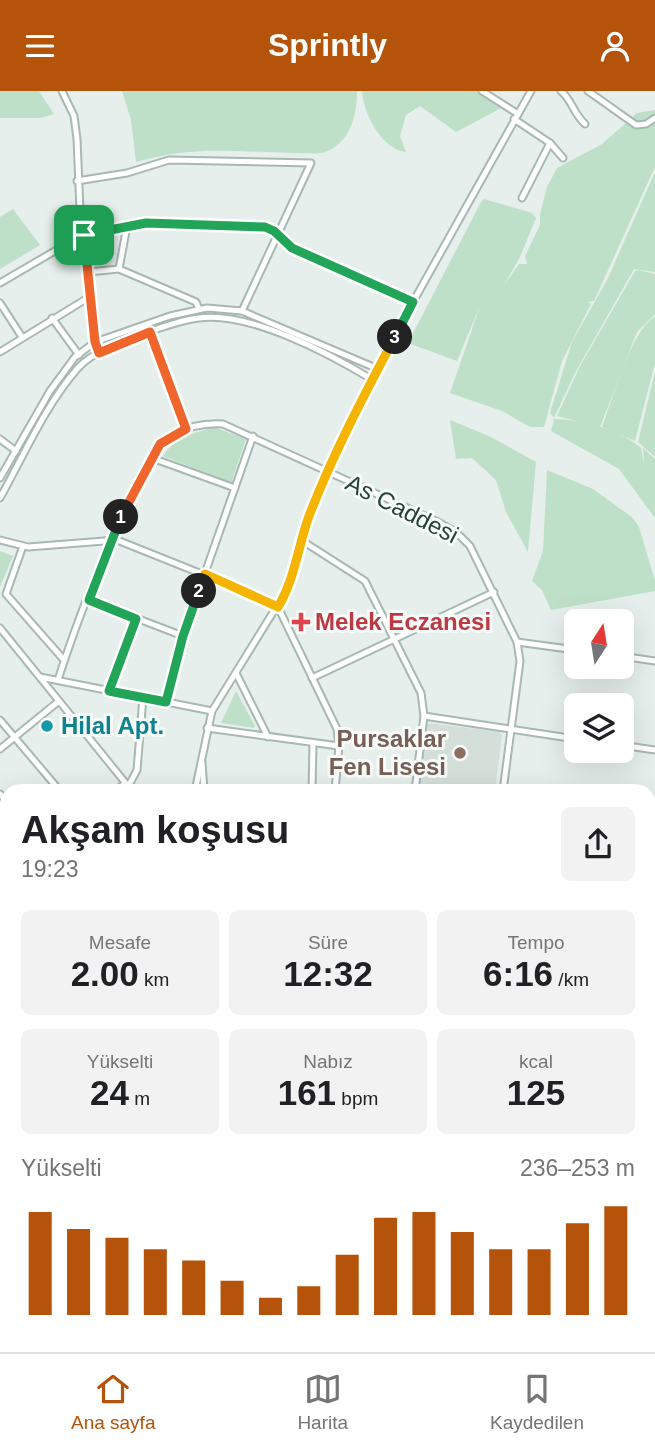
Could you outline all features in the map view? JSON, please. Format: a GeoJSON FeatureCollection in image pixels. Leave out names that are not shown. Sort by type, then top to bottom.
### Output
{"type":"FeatureCollection","features":[{"type":"Feature","properties":{"kind":"street"},"geometry":{"type":"LineString","coordinates":[[62,91],[74,116],[77,181],[95,342],[99,353]]}},
{"type":"Feature","properties":{"kind":"street"},"geometry":{"type":"LineString","coordinates":[[482,91],[550,143],[563,158]]}},
{"type":"Feature","properties":{"kind":"street"},"geometry":{"type":"LineString","coordinates":[[561,91],[570,99],[573,112],[585,124]]}},
{"type":"Feature","properties":{"kind":"street"},"geometry":{"type":"LineString","coordinates":[[588,91],[635,125],[646,124],[655,118]]}},
{"type":"Feature","properties":{"kind":"street"},"geometry":{"type":"LineString","coordinates":[[196,784],[212,711],[278,607],[328,471],[413,302],[530,92]]}},
{"type":"Feature","properties":{"kind":"street"},"geometry":{"type":"LineString","coordinates":[[522,198],[550,143]]}},
{"type":"Feature","properties":{"kind":"street"},"geometry":{"type":"LineString","coordinates":[[77,181],[120,175],[169,160],[311,163],[242,311]]}},
{"type":"Feature","properties":{"kind":"street"},"geometry":{"type":"LineString","coordinates":[[0,283],[84,235],[146,223],[265,227],[292,248],[413,302]]}},
{"type":"Feature","properties":{"kind":"street"},"geometry":{"type":"LineString","coordinates":[[119,269],[127,226]]}},
{"type":"Feature","properties":{"kind":"street"},"geometry":{"type":"LineString","coordinates":[[88,272],[119,269],[196,302],[199,309]]}},
{"type":"Feature","properties":{"kind":"street"},"geometry":{"type":"LineString","coordinates":[[0,352],[90,296]]}},
{"type":"Feature","properties":{"kind":"street"},"geometry":{"type":"LineString","coordinates":[[0,303],[22,337]]}},
{"type":"Feature","properties":{"kind":"street"},"geometry":{"type":"LineString","coordinates":[[0,478],[51,391],[79,355],[95,342],[170,316],[199,309],[242,311],[378,369]]}},
{"type":"Feature","properties":{"kind":"street"},"geometry":{"type":"LineString","coordinates":[[0,498],[62,388],[78,368],[99,353],[150,332],[201,317],[237,320],[289,339],[373,380]]}},
{"type":"Feature","properties":{"kind":"street"},"geometry":{"type":"LineString","coordinates":[[52,318],[79,355]]}},
{"type":"Feature","properties":{"kind":"street"},"geometry":{"type":"LineString","coordinates":[[58,680],[111,540],[152,459],[167,438],[186,429],[150,332]]}},
{"type":"Feature","properties":{"kind":"street","name":"As Caddesi"},"geometry":{"type":"LineString","coordinates":[[186,429],[223,424],[253,436],[456,532],[470,546],[517,642],[520,661],[504,784]]}},
{"type":"Feature","properties":{"kind":"street"},"geometry":{"type":"LineString","coordinates":[[166,702],[183,636],[253,436]]}},
{"type":"Feature","properties":{"kind":"street"},"geometry":{"type":"LineString","coordinates":[[0,439],[16,451]]}},
{"type":"Feature","properties":{"kind":"street"},"geometry":{"type":"LineString","coordinates":[[152,459],[235,488]]}},
{"type":"Feature","properties":{"kind":"street"},"geometry":{"type":"LineString","coordinates":[[0,540],[23,546],[111,540],[205,574],[278,607],[334,723],[340,746],[336,784]]}},
{"type":"Feature","properties":{"kind":"street"},"geometry":{"type":"LineString","coordinates":[[301,540],[365,581],[421,693],[424,716],[416,784]]}},
{"type":"Feature","properties":{"kind":"street"},"geometry":{"type":"LineString","coordinates":[[23,546],[6,594],[64,660]]}},
{"type":"Feature","properties":{"kind":"street"},"geometry":{"type":"LineString","coordinates":[[312,678],[494,592]]}},
{"type":"Feature","properties":{"kind":"street"},"geometry":{"type":"LineString","coordinates":[[89,600],[183,636]]}},
{"type":"Feature","properties":{"kind":"street"},"geometry":{"type":"LineString","coordinates":[[109,691],[136,619]]}},
{"type":"Feature","properties":{"kind":"street"},"geometry":{"type":"LineString","coordinates":[[0,628],[126,784]]}},
{"type":"Feature","properties":{"kind":"street"},"geometry":{"type":"LineString","coordinates":[[517,642],[564,648]]}},
{"type":"Feature","properties":{"kind":"street"},"geometry":{"type":"LineString","coordinates":[[634,658],[655,661]]}},
{"type":"Feature","properties":{"kind":"street"},"geometry":{"type":"LineString","coordinates":[[236,673],[268,737]]}},
{"type":"Feature","properties":{"kind":"street"},"geometry":{"type":"LineString","coordinates":[[40,677],[212,711]]}},
{"type":"Feature","properties":{"kind":"street"},"geometry":{"type":"LineString","coordinates":[[130,784],[137,770],[143,697]]}},
{"type":"Feature","properties":{"kind":"street"},"geometry":{"type":"LineString","coordinates":[[0,749],[59,701]]}},
{"type":"Feature","properties":{"kind":"street"},"geometry":{"type":"LineString","coordinates":[[424,716],[564,737]]}},
{"type":"Feature","properties":{"kind":"street"},"geometry":{"type":"LineString","coordinates":[[0,720],[54,784]]}},
{"type":"Feature","properties":{"kind":"street"},"geometry":{"type":"LineString","coordinates":[[207,728],[340,746]]}},
{"type":"Feature","properties":{"kind":"street"},"geometry":{"type":"LineString","coordinates":[[312,784],[313,743]]}},
{"type":"Feature","properties":{"kind":"street"},"geometry":{"type":"LineString","coordinates":[[634,747],[655,750]]}},
{"type":"Feature","properties":{"kind":"street"},"geometry":{"type":"LineString","coordinates":[[201,759],[203,784]]}},
{"type":"Feature","properties":{"kind":"shaded area","name":"Pursaklar Fen Lisesi"},"geometry":{"type":"Polygon","coordinates":[[[429,723],[499,732],[502,735],[496,784],[416,784],[426,726],[429,723]]]}},
{"type":"Feature","properties":{"kind":"green space"},"geometry":{"type":"Polygon","coordinates":[[[0,91],[39,91],[54,114],[41,118],[0,118],[0,91]]]}},
{"type":"Feature","properties":{"kind":"green space"},"geometry":{"type":"Polygon","coordinates":[[[122,91],[357,91],[353,119],[346,136],[332,149],[323,153],[184,152],[136,162],[131,120],[122,91]]]}},
{"type":"Feature","properties":{"kind":"green space"},"geometry":{"type":"Polygon","coordinates":[[[362,91],[489,91],[507,105],[456,132],[420,106],[406,115],[400,136],[406,152],[389,145],[375,129],[366,110],[362,91]]]}},
{"type":"Feature","properties":{"kind":"green space"},"geometry":{"type":"Polygon","coordinates":[[[655,110],[655,167],[594,301],[588,302],[591,304],[562,361],[544,427],[530,427],[502,411],[450,393],[480,306],[457,361],[408,343],[481,202],[484,199],[532,213],[536,218],[520,257],[504,285],[519,264],[527,264],[525,256],[540,225],[547,187],[557,168],[602,144],[637,113],[655,110]]]}},
{"type":"Feature","properties":{"kind":"green space"},"geometry":{"type":"Polygon","coordinates":[[[655,172],[655,272],[634,269],[575,373],[554,418],[550,413],[572,342],[608,278],[655,172]]]}},
{"type":"Feature","properties":{"kind":"green space"},"geometry":{"type":"Polygon","coordinates":[[[13,209],[40,245],[0,269],[0,217],[13,209]]]}},
{"type":"Feature","properties":{"kind":"green space"},"geometry":{"type":"Polygon","coordinates":[[[635,271],[655,274],[655,314],[637,332],[600,427],[557,416],[579,368],[635,271]]]}},
{"type":"Feature","properties":{"kind":"green space"},"geometry":{"type":"Polygon","coordinates":[[[655,316],[655,363],[635,441],[602,427],[630,351],[646,324],[655,316]]]}},
{"type":"Feature","properties":{"kind":"green space"},"geometry":{"type":"Polygon","coordinates":[[[655,372],[655,457],[638,442],[655,372]]]}},
{"type":"Feature","properties":{"kind":"green space"},"geometry":{"type":"Polygon","coordinates":[[[554,419],[588,423],[612,431],[641,448],[644,465],[643,448],[655,459],[655,518],[619,469],[551,431],[554,419]]]}},
{"type":"Feature","properties":{"kind":"green space"},"geometry":{"type":"Polygon","coordinates":[[[450,420],[489,436],[536,462],[528,552],[506,512],[496,480],[472,458],[456,459],[450,420]]]}},
{"type":"Feature","properties":{"kind":"green space"},"geometry":{"type":"Polygon","coordinates":[[[214,427],[246,439],[231,483],[163,456],[179,440],[214,427]]]}},
{"type":"Feature","properties":{"kind":"green space"},"geometry":{"type":"Polygon","coordinates":[[[547,470],[593,489],[633,518],[639,527],[655,581],[655,591],[551,610],[542,590],[532,581],[543,551],[547,470]]]}},
{"type":"Feature","properties":{"kind":"green space"},"geometry":{"type":"Polygon","coordinates":[[[0,551],[13,556],[0,587],[0,551]]]}},
{"type":"Feature","properties":{"kind":"green space"},"geometry":{"type":"Polygon","coordinates":[[[236,691],[255,726],[254,728],[221,723],[236,691]]]}},
{"type":"Feature","properties":{"kind":"place","name":"Melek Eczanesi"},"geometry":{"type":"Point","coordinates":[301,622]}},
{"type":"Feature","properties":{"kind":"place","name":"Hilal Apt."},"geometry":{"type":"Point","coordinates":[47,726]}},
{"type":"Feature","properties":{"kind":"place","name":"Pursaklar Fen Lisesi"},"geometry":{"type":"Point","coordinates":[460,753]}},
{"type":"Feature","properties":{"kind":"route"},"geometry":{"type":"LineString","coordinates":[[146,223],[270,228],[292,248],[413,302],[328,471],[278,607],[250,592],[205,574],[183,636],[166,702],[109,691],[136,619],[89,600],[111,540],[135,488],[160,444],[186,429],[150,332],[99,353],[95,342],[84,235],[146,223]]}}]}
